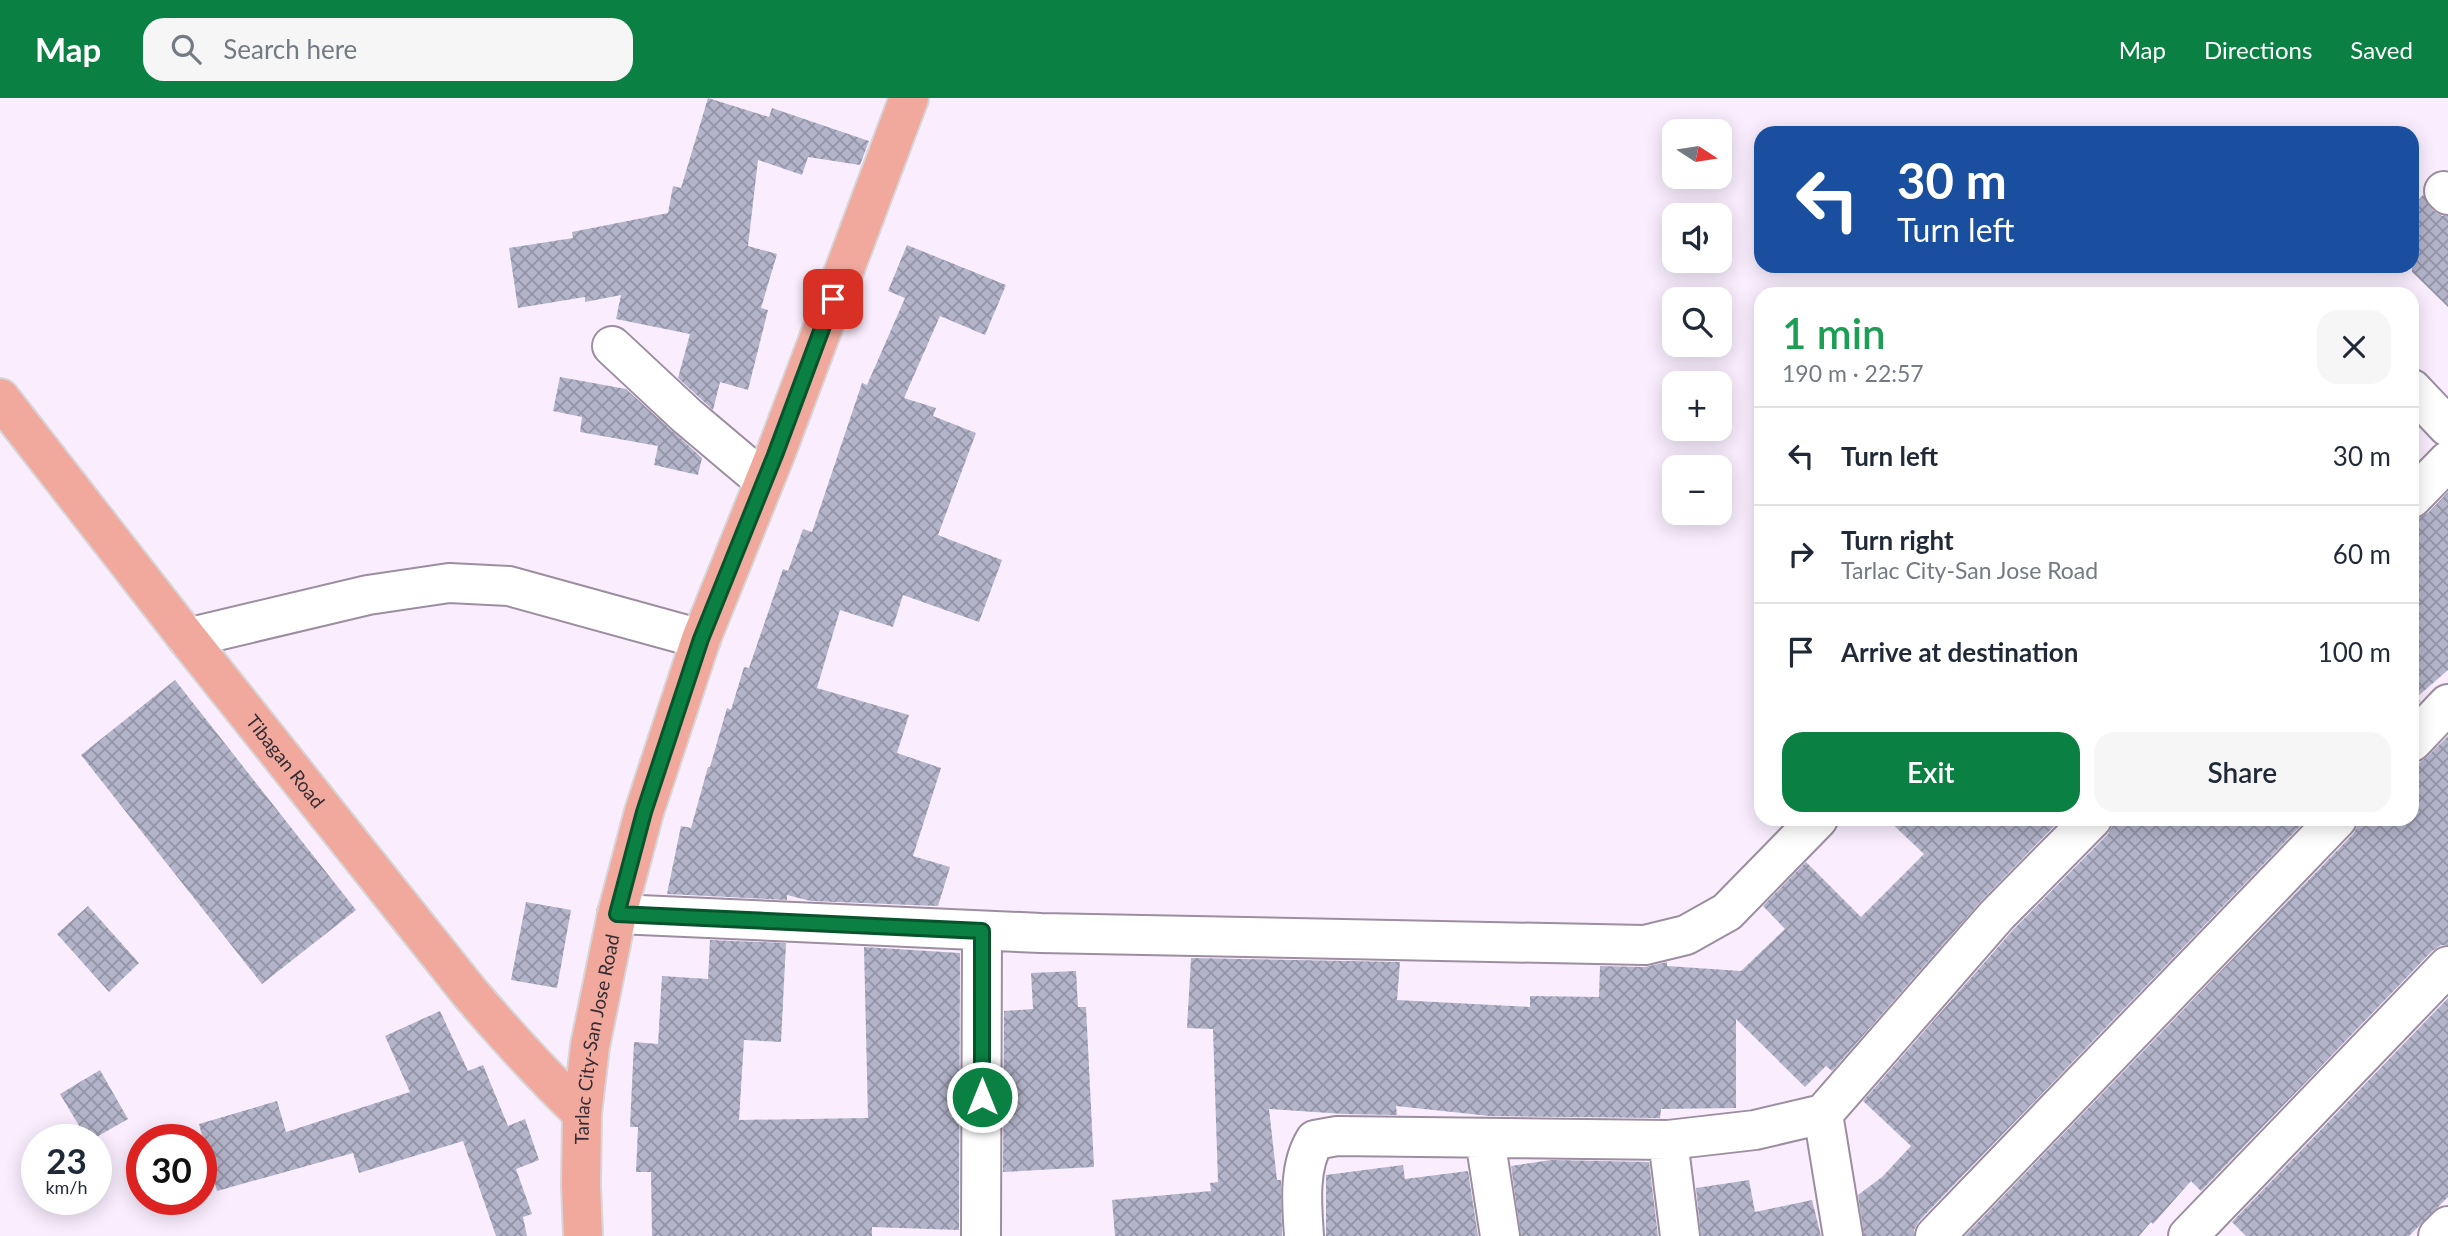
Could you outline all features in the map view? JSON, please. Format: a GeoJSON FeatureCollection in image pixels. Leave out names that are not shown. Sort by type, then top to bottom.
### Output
{"type":"FeatureCollection","features":[{"type":"Feature","properties":{"kind":"main road","name":"Tarlac City-San Jose Road"},"geometry":{"type":"LineString","coordinates":[[583,1236],[582,1113],[590,1046],[617,914],[644,812],[701,639],[764,481],[909,98]]}},
{"type":"Feature","properties":{"kind":"main road","name":"Tibagan Road"},"geometry":{"type":"LineString","coordinates":[[0,398],[470,993],[531,1062],[582,1113]]}},
{"type":"Feature","properties":{"kind":"street"},"geometry":{"type":"LineString","coordinates":[[612,346],[687,416],[764,481]]}},
{"type":"Feature","properties":{"kind":"street"},"geometry":{"type":"LineString","coordinates":[[2419,396],[2448,427]]}},
{"type":"Feature","properties":{"kind":"street"},"geometry":{"type":"LineString","coordinates":[[2419,491],[2448,461]]}},
{"type":"Feature","properties":{"kind":"street"},"geometry":{"type":"LineString","coordinates":[[187,638],[368,595],[449,583],[509,586],[701,639]]}},
{"type":"Feature","properties":{"kind":"street"},"geometry":{"type":"LineString","coordinates":[[2419,735],[2448,704]]}},
{"type":"Feature","properties":{"kind":"street"},"geometry":{"type":"LineString","coordinates":[[617,914],[982,931],[1645,945],[1686,935],[1727,912],[1811,826]]}},
{"type":"Feature","properties":{"kind":"street"},"geometry":{"type":"LineString","coordinates":[[1304,1236],[1303,1186],[1310,1149],[1315,1140],[1337,1136],[1668,1140],[1755,1130],[1823,1114],[1997,915],[2085,826]]}},
{"type":"Feature","properties":{"kind":"street"},"geometry":{"type":"LineString","coordinates":[[1935,1236],[2330,826]]}},
{"type":"Feature","properties":{"kind":"street"},"geometry":{"type":"LineString","coordinates":[[981,1236],[982,931]]}},
{"type":"Feature","properties":{"kind":"street"},"geometry":{"type":"LineString","coordinates":[[2188,1236],[2448,966]]}},
{"type":"Feature","properties":{"kind":"street"},"geometry":{"type":"LineString","coordinates":[[1823,1114],[1843,1236]]}},
{"type":"Feature","properties":{"kind":"street"},"geometry":{"type":"LineString","coordinates":[[1485,1139],[1500,1236]]}},
{"type":"Feature","properties":{"kind":"street"},"geometry":{"type":"LineString","coordinates":[[1668,1140],[1680,1236]]}},
{"type":"Feature","properties":{"kind":"street"},"geometry":{"type":"LineString","coordinates":[[2438,1236],[2448,1226]]}},
{"type":"Feature","properties":{"kind":"building"},"geometry":{"type":"Polygon","coordinates":[[[708,98],[769,117],[772,108],[869,141],[860,165],[808,157],[802,175],[758,160],[748,246],[777,254],[761,308],[768,310],[748,390],[720,382],[713,410],[678,378],[690,334],[616,319],[621,295],[585,302],[585,297],[518,308],[509,248],[573,238],[572,232],[668,213],[673,186],[681,188],[708,98]]]}},
{"type":"Feature","properties":{"kind":"building"},"geometry":{"type":"Polygon","coordinates":[[[2423,195],[2433,210],[2442,216],[2448,216],[2448,307],[2413,273],[2419,273],[2419,199],[2423,195]]]}},
{"type":"Feature","properties":{"kind":"building"},"geometry":{"type":"Polygon","coordinates":[[[907,245],[1006,285],[985,335],[940,316],[904,398],[936,408],[933,416],[976,433],[938,535],[1002,560],[979,622],[903,595],[893,627],[840,610],[817,688],[909,715],[897,753],[941,768],[913,856],[950,867],[938,906],[811,901],[787,895],[787,900],[667,894],[681,826],[691,828],[727,708],[731,710],[744,667],[749,668],[783,569],[788,571],[803,529],[812,532],[862,383],[867,385],[905,298],[888,291],[907,245]]]}},
{"type":"Feature","properties":{"kind":"building"},"geometry":{"type":"Polygon","coordinates":[[[560,377],[626,389],[702,458],[698,475],[654,465],[658,446],[580,432],[582,417],[553,411],[560,377]]]}},
{"type":"Feature","properties":{"kind":"building"},"geometry":{"type":"Polygon","coordinates":[[[2448,492],[2448,670],[2419,695],[2419,518],[2428,513],[2448,492]]]}},
{"type":"Feature","properties":{"kind":"building"},"geometry":{"type":"Polygon","coordinates":[[[175,680],[356,910],[262,984],[81,755],[175,680]]]}},
{"type":"Feature","properties":{"kind":"building"},"geometry":{"type":"Polygon","coordinates":[[[2448,736],[2448,945],[2441,945],[2432,951],[2201,1191],[2191,1181],[2139,1236],[1965,1236],[2353,834],[2357,826],[2419,826],[2419,763],[2448,736]]]}},
{"type":"Feature","properties":{"kind":"building"},"geometry":{"type":"Polygon","coordinates":[[[1894,826],[2054,826],[1981,901],[1832,1071],[1826,1066],[1805,1087],[1736,1019],[1736,1108],[1661,1109],[1660,1118],[1490,1116],[1396,1106],[1397,1115],[1269,1109],[1277,1180],[1281,1180],[1282,1236],[1115,1236],[1112,1200],[1211,1191],[1210,1183],[1218,1182],[1213,1029],[1187,1028],[1191,958],[1400,962],[1397,1000],[1530,1007],[1530,996],[1599,997],[1600,966],[1645,967],[1667,962],[1667,966],[1741,971],[1785,929],[1763,906],[1806,862],[1861,917],[1924,854],[1894,826]]]}},
{"type":"Feature","properties":{"kind":"building"},"geometry":{"type":"Polygon","coordinates":[[[2112,826],[2300,826],[1919,1221],[1914,1236],[1864,1236],[1858,1195],[1882,1177],[1911,1146],[1863,1101],[2013,930],[2108,834],[2112,826]]]}},
{"type":"Feature","properties":{"kind":"building"},"geometry":{"type":"Polygon","coordinates":[[[526,902],[571,910],[557,988],[511,980],[526,902]]]}},
{"type":"Feature","properties":{"kind":"building"},"geometry":{"type":"Polygon","coordinates":[[[88,906],[139,963],[109,992],[57,934],[88,906]]]}},
{"type":"Feature","properties":{"kind":"building"},"geometry":{"type":"Polygon","coordinates":[[[710,940],[786,943],[781,1042],[744,1040],[739,1120],[868,1118],[864,947],[960,953],[959,1230],[872,1227],[872,1236],[652,1236],[651,1172],[636,1172],[638,1127],[630,1127],[634,1042],[658,1044],[662,976],[708,979],[710,940]]]}},
{"type":"Feature","properties":{"kind":"building"},"geometry":{"type":"Polygon","coordinates":[[[1076,971],[1078,1007],[1086,1007],[1094,1167],[1003,1172],[1004,1011],[1033,1009],[1031,973],[1076,971]]]}},
{"type":"Feature","properties":{"kind":"building"},"geometry":{"type":"Polygon","coordinates":[[[2448,998],[2448,1197],[2409,1236],[2246,1236],[2232,1222],[2448,998]]]}},
{"type":"Feature","properties":{"kind":"building"},"geometry":{"type":"Polygon","coordinates":[[[440,1011],[468,1071],[483,1065],[508,1126],[525,1119],[539,1160],[516,1169],[532,1214],[523,1217],[527,1236],[496,1236],[463,1141],[359,1173],[353,1153],[217,1191],[217,1124],[199,1124],[277,1101],[286,1132],[410,1092],[385,1036],[440,1011]]]}},
{"type":"Feature","properties":{"kind":"building"},"geometry":{"type":"Polygon","coordinates":[[[100,1070],[128,1119],[112,1128],[112,1124],[78,1124],[60,1094],[100,1070]]]}},
{"type":"Feature","properties":{"kind":"building"},"geometry":{"type":"Polygon","coordinates":[[[1551,1160],[1649,1162],[1658,1236],[1521,1236],[1511,1166],[1551,1160]]]}},
{"type":"Feature","properties":{"kind":"building"},"geometry":{"type":"Polygon","coordinates":[[[1403,1165],[1405,1179],[1468,1171],[1478,1236],[1326,1236],[1326,1175],[1403,1165]]]}},
{"type":"Feature","properties":{"kind":"building"},"geometry":{"type":"Polygon","coordinates":[[[1749,1180],[1755,1212],[1812,1200],[1821,1236],[1701,1236],[1696,1188],[1749,1180]]]}},
{"type":"Feature","properties":{"kind":"route"},"geometry":{"type":"LineString","coordinates":[[833,299],[775,455],[701,639],[644,812],[617,914],[982,931],[982,1097]]}}]}
